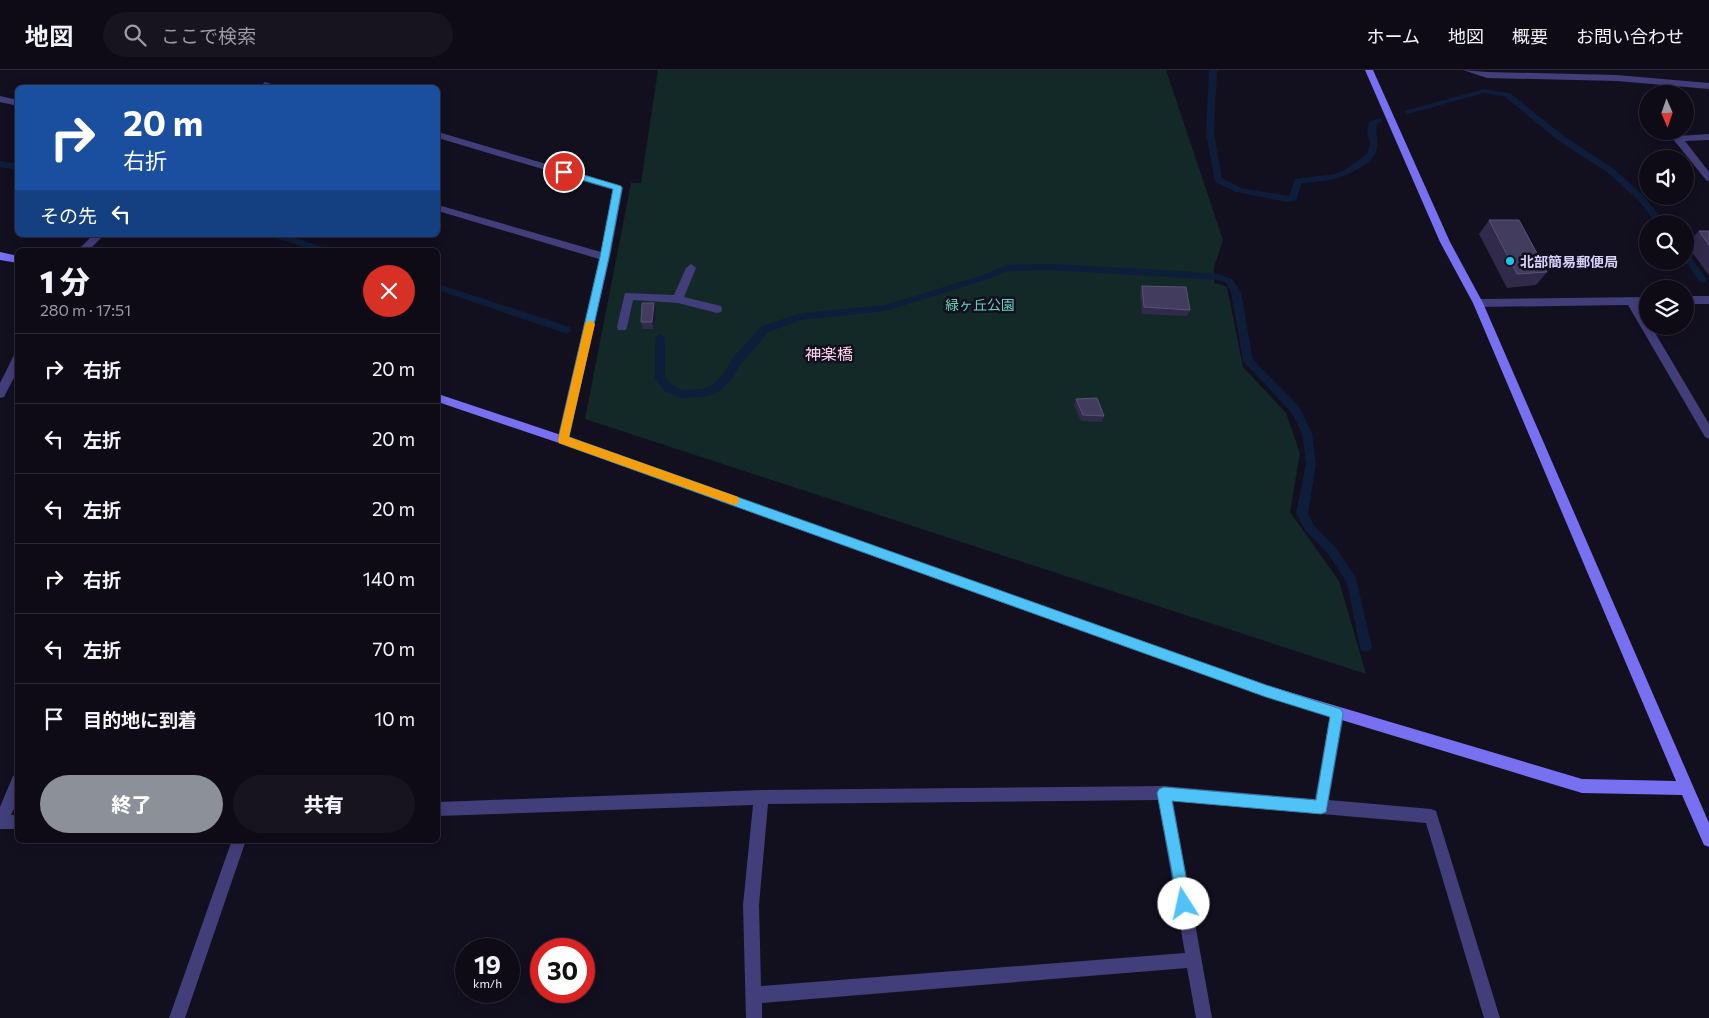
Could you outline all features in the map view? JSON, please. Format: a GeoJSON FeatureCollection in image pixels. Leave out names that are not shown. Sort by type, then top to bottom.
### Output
{"type":"FeatureCollection","features":[{"type":"Feature","properties":{"kind":"street"},"geometry":{"type":"LineString","coordinates":[[1369,70],[1445,242],[1478,303],[1709,840]]}},
{"type":"Feature","properties":{"kind":"street"},"geometry":{"type":"LineString","coordinates":[[1467,70],[1487,75],[1616,78],[1709,86]]}},
{"type":"Feature","properties":{"kind":"street"},"geometry":{"type":"LineString","coordinates":[[0,99],[15,102]]}},
{"type":"Feature","properties":{"kind":"street"},"geometry":{"type":"LineString","coordinates":[[440,136],[618,188],[605,257],[563,440]]}},
{"type":"Feature","properties":{"kind":"street"},"geometry":{"type":"LineString","coordinates":[[1709,137],[1678,140],[1709,178]]}},
{"type":"Feature","properties":{"kind":"street"},"geometry":{"type":"LineString","coordinates":[[440,209],[605,257]]}},
{"type":"Feature","properties":{"kind":"street"},"geometry":{"type":"LineString","coordinates":[[85,248],[97,237]]}},
{"type":"Feature","properties":{"kind":"street"},"geometry":{"type":"LineString","coordinates":[[0,256],[15,259]]}},
{"type":"Feature","properties":{"kind":"street"},"geometry":{"type":"LineString","coordinates":[[678,299],[691,268]]}},
{"type":"Feature","properties":{"kind":"street"},"geometry":{"type":"LineString","coordinates":[[622,328],[629,296],[678,299],[717,309]]}},
{"type":"Feature","properties":{"kind":"street"},"geometry":{"type":"LineString","coordinates":[[1694,300],[1709,300]]}},
{"type":"Feature","properties":{"kind":"street"},"geometry":{"type":"LineString","coordinates":[[1630,301],[1709,434]]}},
{"type":"Feature","properties":{"kind":"street"},"geometry":{"type":"LineString","coordinates":[[1478,303],[1639,301]]}},
{"type":"Feature","properties":{"kind":"street"},"geometry":{"type":"LineString","coordinates":[[0,394],[15,364]]}},
{"type":"Feature","properties":{"kind":"street"},"geometry":{"type":"LineString","coordinates":[[440,399],[563,440],[1257,688],[1337,714],[1582,786],[1685,788]]}},
{"type":"Feature","properties":{"kind":"street"},"geometry":{"type":"LineString","coordinates":[[1321,807],[1337,714]]}},
{"type":"Feature","properties":{"kind":"street"},"geometry":{"type":"LineString","coordinates":[[15,788],[0,822],[15,822]]}},
{"type":"Feature","properties":{"kind":"street"},"geometry":{"type":"LineString","coordinates":[[1164,793],[1204,1018]]}},
{"type":"Feature","properties":{"kind":"street"},"geometry":{"type":"LineString","coordinates":[[440,809],[760,797],[1164,793],[1431,816],[1492,1018]]}},
{"type":"Feature","properties":{"kind":"street"},"geometry":{"type":"LineString","coordinates":[[754,1018],[751,905],[760,797]]}},
{"type":"Feature","properties":{"kind":"street"},"geometry":{"type":"LineString","coordinates":[[178,1018],[238,843]]}},
{"type":"Feature","properties":{"kind":"street"},"geometry":{"type":"LineString","coordinates":[[754,995],[1194,960]]}},
{"type":"Feature","properties":{"kind":"green space","name":"緑ヶ丘公園"},"geometry":{"type":"Polygon","coordinates":[[[658,70],[1166,70],[1223,240],[1214,267],[1214,283],[1227,287],[1243,367],[1286,413],[1300,453],[1290,512],[1339,581],[1366,674],[585,419],[631,183],[641,183],[658,70]]]}},
{"type":"Feature","properties":{"kind":"building"},"geometry":{"type":"Polygon","coordinates":[[[1489,220],[1519,220],[1547,272],[1517,274],[1489,220]]]}},
{"type":"Feature","properties":{"kind":"building"},"geometry":{"type":"Polygon","coordinates":[[[1699,231],[1709,231],[1709,245],[1699,231]]]}},
{"type":"Feature","properties":{"kind":"building"},"geometry":{"type":"Polygon","coordinates":[[[1142,286],[1186,287],[1190,310],[1144,307],[1142,286]]]}},
{"type":"Feature","properties":{"kind":"building"},"geometry":{"type":"Polygon","coordinates":[[[642,303],[654,303],[652,322],[641,322],[642,303]]]}},
{"type":"Feature","properties":{"kind":"building"},"geometry":{"type":"Polygon","coordinates":[[[1097,398],[1104,416],[1083,415],[1076,399],[1097,398]]]}},
{"type":"Feature","properties":{"kind":"waterway"},"geometry":{"type":"LineString","coordinates":[[1213,70],[1210,133],[1218,180],[1239,190],[1287,199],[1293,198],[1298,181],[1336,177],[1348,172],[1371,155],[1374,143],[1371,133],[1373,122],[1379,121]]}},
{"type":"Feature","properties":{"kind":"waterway"},"geometry":{"type":"LineString","coordinates":[[1408,111],[1484,91],[1507,95],[1562,139],[1610,170],[1640,197],[1655,215]]}},
{"type":"Feature","properties":{"kind":"waterway"},"geometry":{"type":"LineString","coordinates":[[0,164],[15,166]]}},
{"type":"Feature","properties":{"kind":"waterway"},"geometry":{"type":"LineString","coordinates":[[282,237],[317,248]]}},
{"type":"Feature","properties":{"kind":"waterway"},"geometry":{"type":"LineString","coordinates":[[660,338],[660,378],[668,388],[680,394],[704,393],[717,387],[728,376],[736,362],[765,329],[801,317],[885,308],[986,277],[1007,268],[1051,267],[1182,274],[1218,277],[1229,281],[1236,292],[1248,361],[1295,409],[1307,433],[1311,464],[1302,513],[1309,527],[1333,552],[1352,582],[1366,647]]}},
{"type":"Feature","properties":{"kind":"waterway"},"geometry":{"type":"LineString","coordinates":[[1694,268],[1703,280]]}},
{"type":"Feature","properties":{"kind":"waterway"},"geometry":{"type":"LineString","coordinates":[[440,288],[567,330]]}},
{"type":"Feature","properties":{"kind":"slow traffic"},"geometry":{"type":"LineString","coordinates":[[590,324],[563,440],[734,501]]}},
{"type":"Feature","properties":{"kind":"place","name":"北部簡易郵便局"},"geometry":{"type":"Point","coordinates":[1510,261]}},
{"type":"Feature","properties":{"kind":"district","name":"神楽橋"},"geometry":{"type":"Point","coordinates":[829,353]}},
{"type":"Feature","properties":{"kind":"route"},"geometry":{"type":"LineString","coordinates":[[564,172],[618,188],[605,257],[563,440],[1266,691],[1337,714],[1321,807],[1164,793],[1184,904]]}}]}
